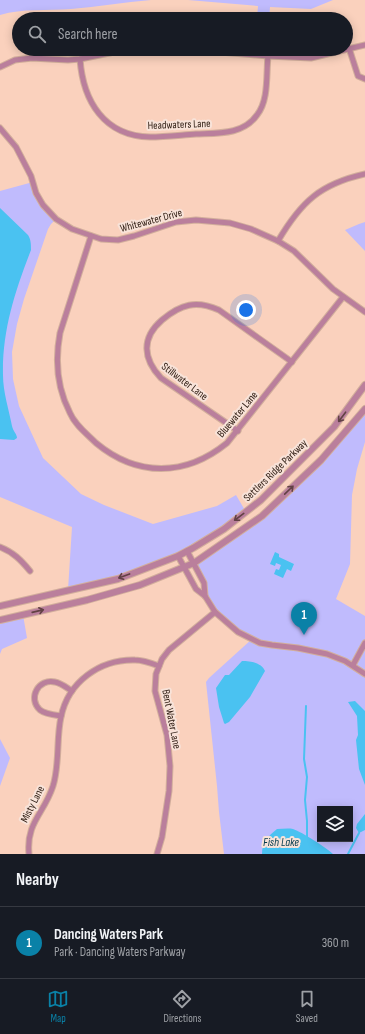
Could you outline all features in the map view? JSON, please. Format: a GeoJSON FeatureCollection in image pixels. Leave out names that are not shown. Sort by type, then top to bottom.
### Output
{"type":"FeatureCollection","features":[{"type":"Feature","properties":{"kind":"street"},"geometry":{"type":"LineString","coordinates":[[353,47],[365,45]]}},
{"type":"Feature","properties":{"kind":"street"},"geometry":{"type":"LineString","coordinates":[[0,67],[15,60],[32,58],[68,60],[95,56]]}},
{"type":"Feature","properties":{"kind":"street"},"geometry":{"type":"LineString","coordinates":[[268,56],[311,58],[319,56]]}},
{"type":"Feature","properties":{"kind":"street","name":"Headwaters Lane"},"geometry":{"type":"LineString","coordinates":[[80,59],[86,91],[95,108],[103,118],[115,127],[133,134],[149,137],[230,132],[245,127],[257,116],[264,103],[268,56]]}},
{"type":"Feature","properties":{"kind":"street"},"geometry":{"type":"LineString","coordinates":[[351,56],[356,72],[361,79],[365,79]]}},
{"type":"Feature","properties":{"kind":"street","name":"Whitewater Drive"},"geometry":{"type":"LineString","coordinates":[[0,128],[16,147],[31,176],[36,193],[43,205],[56,219],[72,229],[101,239],[118,240],[176,222],[196,220],[239,225],[264,233],[299,255],[343,297],[364,310]]}},
{"type":"Feature","properties":{"kind":"street"},"geometry":{"type":"LineString","coordinates":[[278,241],[298,210],[313,197],[329,185],[338,181],[365,174]]}},
{"type":"Feature","properties":{"kind":"street","name":"Bluewater Lane"},"geometry":{"type":"LineString","coordinates":[[91,236],[60,333],[57,349],[57,369],[62,393],[70,414],[85,433],[118,457],[147,468],[176,468],[196,463],[227,444],[343,297]]}},
{"type":"Feature","properties":{"kind":"street","name":"Stillwater Lane"},"geometry":{"type":"LineString","coordinates":[[238,431],[161,378],[154,371],[149,363],[147,350],[148,342],[153,330],[172,312],[182,307],[190,305],[210,306],[219,310],[292,362]]}},
{"type":"Feature","properties":{"kind":"street","name":"Settlers Ridge Parkway"},"geometry":{"type":"LineString","coordinates":[[0,606],[118,578],[178,556],[224,529],[261,500],[334,427],[365,385]]}},
{"type":"Feature","properties":{"kind":"street"},"geometry":{"type":"LineString","coordinates":[[0,620],[87,600],[140,585],[194,563],[262,516],[321,460],[365,409]]}},
{"type":"Feature","properties":{"kind":"street"},"geometry":{"type":"LineString","coordinates":[[0,546],[16,555],[30,571]]}},
{"type":"Feature","properties":{"kind":"street"},"geometry":{"type":"LineString","coordinates":[[187,551],[204,583],[205,596]]}},
{"type":"Feature","properties":{"kind":"street"},"geometry":{"type":"LineString","coordinates":[[178,556],[196,589],[205,596],[215,612],[238,632],[260,643],[327,654],[353,666],[365,674]]}},
{"type":"Feature","properties":{"kind":"street","name":"Bent Water Lane"},"geometry":{"type":"LineString","coordinates":[[157,854],[162,837],[169,791],[170,766],[167,735],[155,691],[158,666],[169,650],[215,612]]}},
{"type":"Feature","properties":{"kind":"street"},"geometry":{"type":"LineString","coordinates":[[353,666],[365,643]]}},
{"type":"Feature","properties":{"kind":"street","name":"Misty Lane"},"geometry":{"type":"LineString","coordinates":[[29,854],[29,835],[32,826],[50,795],[56,776],[61,716],[65,703],[72,691],[82,679],[91,672],[114,662],[135,660],[158,666]]}},
{"type":"Feature","properties":{"kind":"street"},"geometry":{"type":"LineString","coordinates":[[61,716],[45,712],[38,707],[34,698],[37,688],[46,682],[56,682],[72,691]]}},
{"type":"Feature","properties":{"kind":"shaded area"},"geometry":{"type":"Polygon","coordinates":[[[0,0],[151,0],[71,9],[17,11],[0,15],[0,0]]]}},
{"type":"Feature","properties":{"kind":"shaded area"},"geometry":{"type":"Polygon","coordinates":[[[188,0],[333,0],[311,9],[270,7],[270,12],[258,12],[258,6],[188,0]]]}},
{"type":"Feature","properties":{"kind":"shaded area"},"geometry":{"type":"Polygon","coordinates":[[[33,182],[36,193],[56,219],[48,229],[24,299],[17,324],[12,352],[13,379],[19,406],[43,458],[81,494],[104,505],[153,524],[217,506],[236,495],[246,512],[187,551],[118,579],[68,590],[72,527],[0,497],[0,191],[33,182]]]}},
{"type":"Feature","properties":{"kind":"shaded area"},"geometry":{"type":"Polygon","coordinates":[[[365,222],[365,251],[345,230],[365,222]]]}},
{"type":"Feature","properties":{"kind":"shaded area"},"geometry":{"type":"Polygon","coordinates":[[[365,413],[365,442],[357,469],[352,495],[350,564],[336,599],[365,616],[365,854],[224,854],[206,682],[252,639],[228,624],[205,596],[204,583],[194,563],[262,516],[365,413]]]}},
{"type":"Feature","properties":{"kind":"shaded area"},"geometry":{"type":"Polygon","coordinates":[[[23,615],[27,638],[2,649],[0,654],[0,620],[23,615]]]}},
{"type":"Feature","properties":{"kind":"shaded area"},"geometry":{"type":"Polygon","coordinates":[[[0,739],[10,758],[0,786],[0,739]]]}},
{"type":"Feature","properties":{"kind":"water"},"geometry":{"type":"Polygon","coordinates":[[[0,208],[28,235],[31,244],[31,250],[15,296],[7,327],[3,359],[3,381],[5,394],[12,426],[17,437],[14,440],[0,439],[0,208]]]}},
{"type":"Feature","properties":{"kind":"water"},"geometry":{"type":"Polygon","coordinates":[[[275,552],[279,554],[279,557],[294,564],[291,571],[287,569],[283,578],[274,574],[276,569],[279,570],[281,565],[276,563],[275,566],[270,564],[275,552]]]}},
{"type":"Feature","properties":{"kind":"water"},"geometry":{"type":"Polygon","coordinates":[[[242,661],[256,663],[264,668],[265,671],[250,697],[229,722],[225,724],[219,707],[216,688],[225,675],[229,675],[242,661]]]}},
{"type":"Feature","properties":{"kind":"water"},"geometry":{"type":"Polygon","coordinates":[[[355,701],[365,711],[365,785],[359,769],[356,740],[358,735],[357,716],[348,702],[355,701]]]}},
{"type":"Feature","properties":{"kind":"water"},"geometry":{"type":"Polygon","coordinates":[[[365,814],[365,830],[359,833],[356,828],[357,824],[365,814]]]}},
{"type":"Feature","properties":{"kind":"water","name":"Fish Lake"},"geometry":{"type":"Polygon","coordinates":[[[277,829],[293,829],[314,840],[333,854],[262,854],[263,846],[266,840],[277,829]]]}},
{"type":"Feature","properties":{"kind":"waterway"},"geometry":{"type":"LineString","coordinates":[[306,706],[304,759],[307,777],[305,800],[307,837]]}},
{"type":"Feature","properties":{"kind":"waterway"},"geometry":{"type":"LineString","coordinates":[[348,854],[359,833]]}},
{"type":"Feature","properties":{"kind":"place","name":"Dancing Waters Park"},"geometry":{"type":"Point","coordinates":[304,635]}}]}
